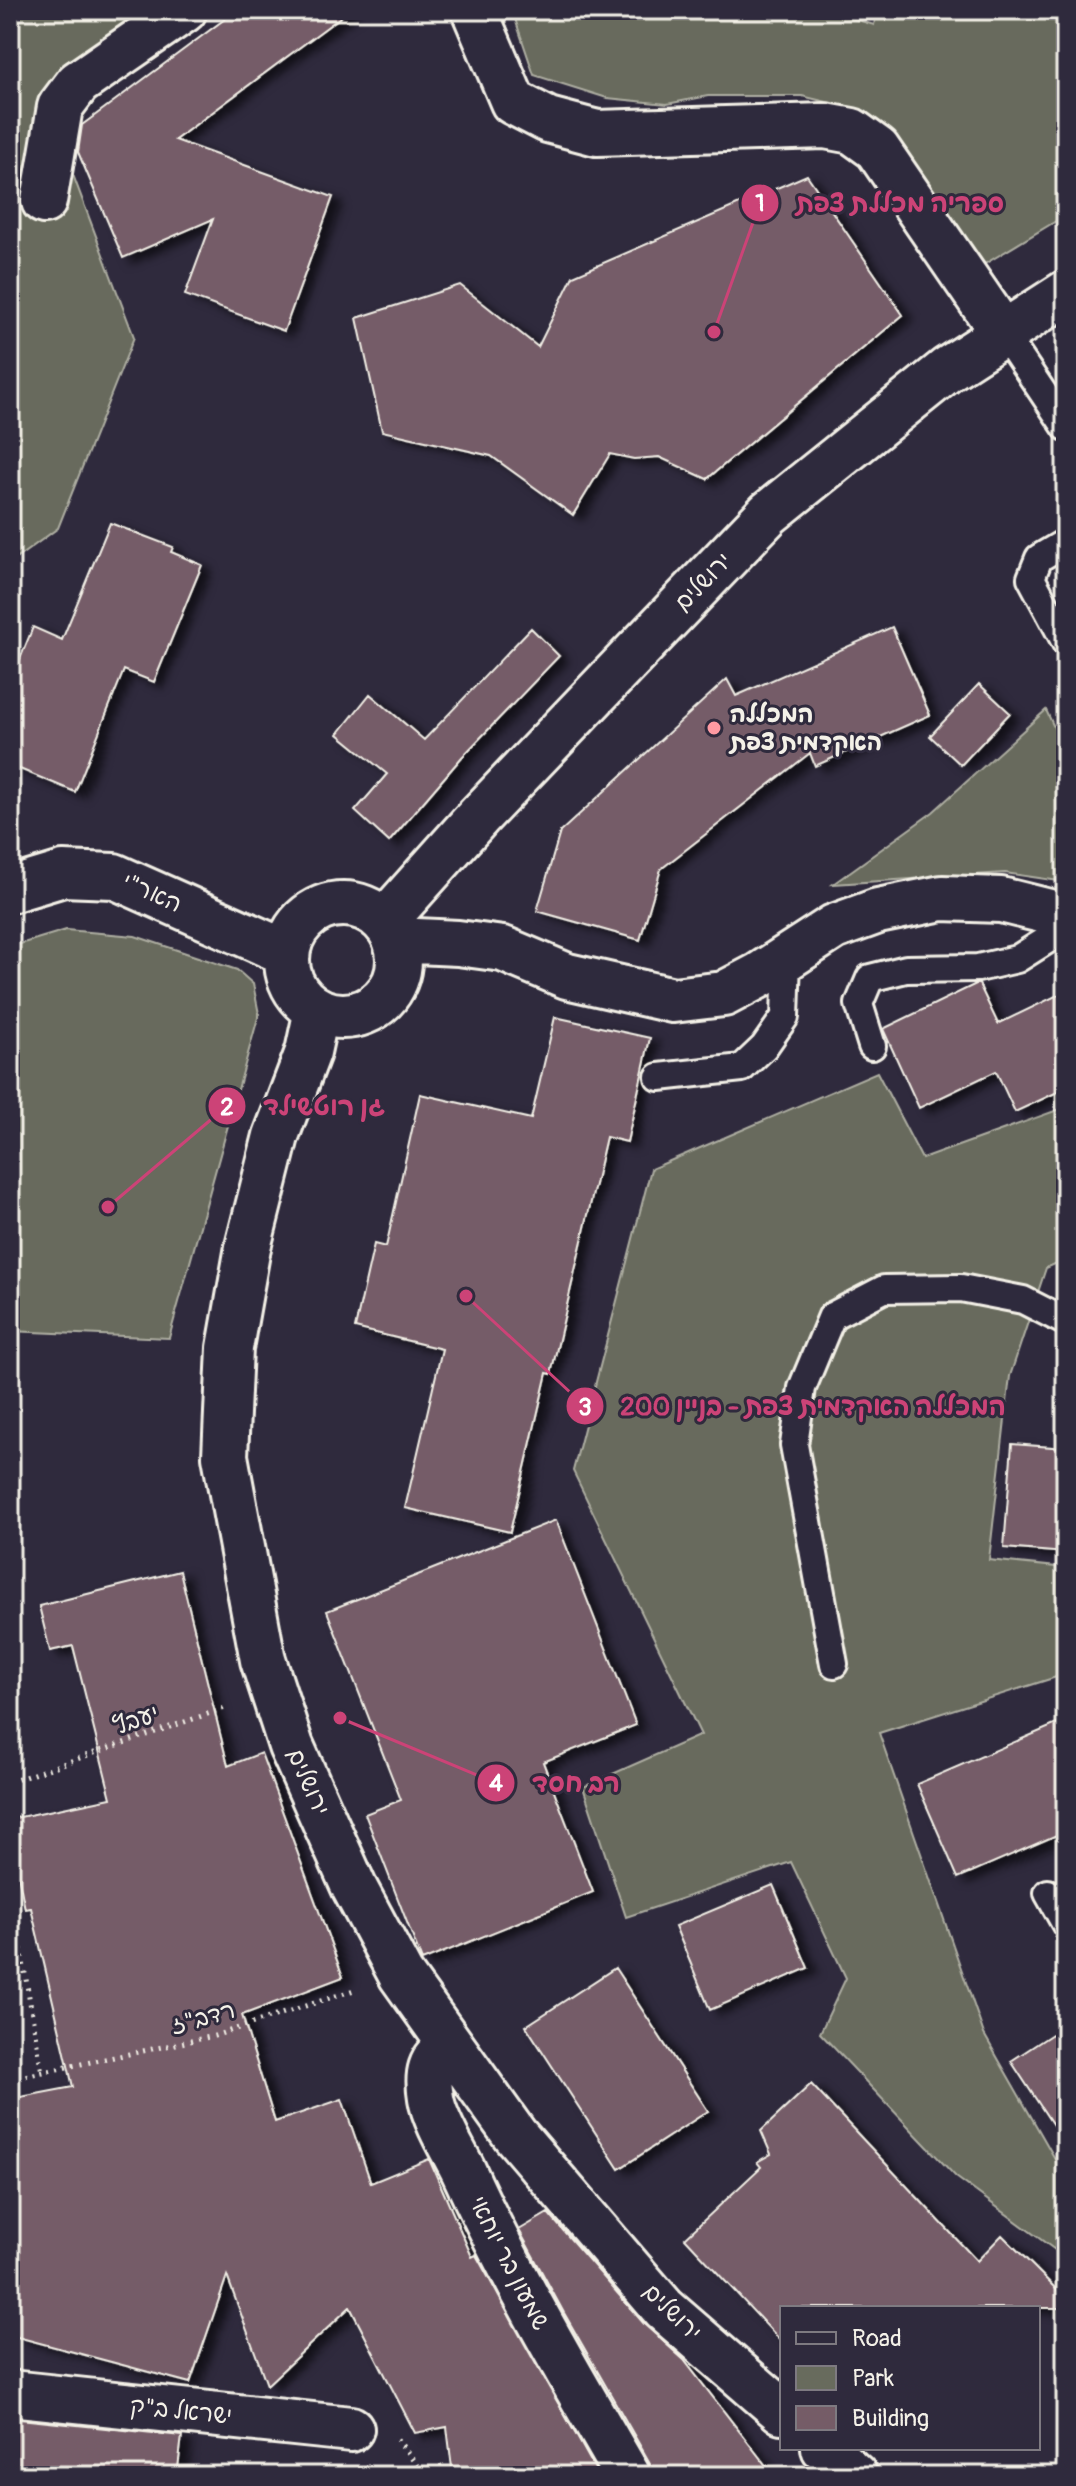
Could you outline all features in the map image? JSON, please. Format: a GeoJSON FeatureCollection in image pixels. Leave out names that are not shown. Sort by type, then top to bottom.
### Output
{"type":"FeatureCollection","features":[{"type":"Feature","properties":{"kind":"street"},"geometry":{"type":"LineString","coordinates":[[44,201],[60,107],[78,83],[184,10]]}},
{"type":"Feature","properties":{"kind":"street"},"geometry":{"type":"LineString","coordinates":[[474,10],[513,102],[548,120],[597,133],[825,126],[852,131],[877,149],[1003,333]]}},
{"type":"Feature","properties":{"kind":"street","name":"ירושלים"},"geometry":{"type":"LineString","coordinates":[[390,931],[479,816],[769,513],[948,369],[1066,293]]}},
{"type":"Feature","properties":{"kind":"street","name":"האר\"י"},"geometry":{"type":"LineString","coordinates":[[11,888],[63,874],[114,876],[287,953]]}},
{"type":"Feature","properties":{"kind":"street"},"geometry":{"type":"LineString","coordinates":[[390,931],[503,949],[567,976],[673,1000],[724,994],[834,927],[878,911],[942,898],[1001,900],[1066,916]]}},
{"type":"Feature","properties":{"kind":"street"},"geometry":{"type":"LineString","coordinates":[[350,904],[369,909],[390,931],[400,959],[396,979],[374,1007],[356,1014],[337,1016],[309,1005],[296,990],[288,973],[287,953],[293,934],[312,912],[331,905],[350,904]]}},
{"type":"Feature","properties":{"kind":"street","name":"ירושלים"},"geometry":{"type":"LineString","coordinates":[[317,1010],[308,1052],[276,1136],[248,1247],[230,1348],[225,1456],[263,1660],[273,1692],[291,1746],[354,1887],[401,1975],[451,2047],[515,2135],[664,2309],[780,2409]]}},
{"type":"Feature","properties":{"kind":"street","name":"שמעון בר יוחאי"},"geometry":{"type":"LineString","coordinates":[[451,2047],[438,2053],[429,2069],[431,2100],[477,2201],[549,2339],[628,2476]]}},
{"type":"Feature","properties":{"kind":"street","name":"ישראל ב\"ק"},"geometry":{"type":"LineString","coordinates":[[10,2393],[351,2429]]}},
{"type":"Feature","properties":{"kind":"street"},"geometry":{"type":"LineString","coordinates":[[803,2450],[817,2476]]}},
{"type":"Feature","properties":{"kind":"street"},"geometry":{"type":"LineString","coordinates":[[826,2450],[855,2476]]}},
{"type":"Feature","properties":{"kind":"lane"},"geometry":{"type":"LineString","coordinates":[[1003,333],[1066,427]]}},
{"type":"Feature","properties":{"kind":"lane"},"geometry":{"type":"LineString","coordinates":[[1066,542],[1039,558],[1031,578],[1066,643]]}},
{"type":"Feature","properties":{"kind":"lane"},"geometry":{"type":"LineString","coordinates":[[872,1046],[859,1004],[870,978],[906,969],[978,968],[1017,959],[1066,928]]}},
{"type":"Feature","properties":{"kind":"lane"},"geometry":{"type":"LineString","coordinates":[[659,1077],[742,1068],[764,1047],[785,1017],[787,958]]}},
{"type":"Feature","properties":{"kind":"lane"},"geometry":{"type":"LineString","coordinates":[[834,1664],[794,1445],[802,1388],[832,1316],[884,1289],[961,1288],[1023,1300],[1066,1322]]}},
{"type":"Feature","properties":{"kind":"lane"},"geometry":{"type":"LineString","coordinates":[[1048,1893],[1066,1925]]}},
{"type":"Feature","properties":{"kind":"path","name":"יעבץ"},"geometry":{"type":"LineString","coordinates":[[10,1782],[273,1692]]}},
{"type":"Feature","properties":{"kind":"path"},"geometry":{"type":"LineString","coordinates":[[10,1885],[42,2073]]}},
{"type":"Feature","properties":{"kind":"path","name":"רדב\"ז"},"geometry":{"type":"LineString","coordinates":[[10,2079],[214,2036],[401,1975]]}},
{"type":"Feature","properties":{"kind":"green space"},"geometry":{"type":"Polygon","coordinates":[[[10,10],[150,10],[43,95],[134,337],[58,528],[10,563],[10,10]]]}},
{"type":"Feature","properties":{"kind":"green space"},"geometry":{"type":"Polygon","coordinates":[[[512,10],[825,10],[874,25],[877,10],[1066,10],[1066,215],[983,265],[905,153],[855,109],[802,96],[708,96],[667,104],[607,98],[534,75],[512,10]]]}},
{"type":"Feature","properties":{"kind":"green space"},"geometry":{"type":"Polygon","coordinates":[[[1046,710],[1066,753],[1066,882],[1005,873],[833,884],[933,812],[1046,710]]]}},
{"type":"Feature","properties":{"kind":"green space"},"geometry":{"type":"Polygon","coordinates":[[[66,930],[135,936],[237,970],[253,984],[259,1014],[169,1338],[10,1331],[10,947],[66,930]]]}},
{"type":"Feature","properties":{"kind":"green space"},"geometry":{"type":"Polygon","coordinates":[[[877,1072],[922,1159],[1066,1107],[1066,1259],[1046,1268],[1010,1376],[989,1560],[1066,1568],[1066,1674],[879,1733],[984,2034],[1066,2178],[1066,2258],[956,2177],[820,2033],[846,1978],[791,1862],[626,1917],[583,1787],[701,1735],[573,1471],[651,1169],[877,1072]]]}},
{"type":"Feature","properties":{"kind":"building"},"geometry":{"type":"Polygon","coordinates":[[[237,10],[350,10],[175,140],[333,197],[284,331],[185,295],[213,219],[123,258],[78,152],[82,125],[237,10]]]}},
{"type":"Feature","properties":{"kind":"building"},"geometry":{"type":"Polygon","coordinates":[[[807,175],[903,315],[707,479],[659,457],[634,459],[610,454],[573,515],[491,456],[382,431],[357,318],[460,285],[538,347],[573,276],[807,175]]]}},
{"type":"Feature","properties":{"kind":"building"},"geometry":{"type":"Polygon","coordinates":[[[110,523],[173,547],[171,552],[202,565],[154,682],[124,670],[75,792],[10,765],[10,684],[33,627],[62,640],[110,523]]]}},
{"type":"Feature","properties":{"kind":"building"},"geometry":{"type":"Polygon","coordinates":[[[892,627],[930,715],[815,766],[810,753],[661,869],[640,940],[537,911],[560,832],[727,679],[736,696],[892,627]]]}},
{"type":"Feature","properties":{"kind":"building"},"geometry":{"type":"Polygon","coordinates":[[[531,628],[559,656],[462,757],[389,842],[355,811],[387,774],[338,734],[370,694],[424,740],[531,628]]]}},
{"type":"Feature","properties":{"kind":"building"},"geometry":{"type":"Polygon","coordinates":[[[979,684],[1010,713],[961,765],[930,736],[979,684]]]}},
{"type":"Feature","properties":{"kind":"building"},"geometry":{"type":"Polygon","coordinates":[[[979,984],[998,1024],[1066,991],[1066,1088],[1015,1112],[996,1071],[919,1108],[883,1029],[979,984]]]}},
{"type":"Feature","properties":{"kind":"building"},"geometry":{"type":"Polygon","coordinates":[[[555,1017],[650,1038],[627,1142],[606,1137],[551,1374],[547,1373],[510,1532],[405,1508],[442,1349],[355,1328],[374,1244],[386,1247],[420,1094],[531,1119],[555,1017]]]}},
{"type":"Feature","properties":{"kind":"building"},"geometry":{"type":"Polygon","coordinates":[[[1012,1444],[1066,1448],[1066,1553],[1004,1548],[1012,1444]]]}},
{"type":"Feature","properties":{"kind":"building"},"geometry":{"type":"Polygon","coordinates":[[[556,1520],[636,1725],[543,1762],[593,1892],[422,1961],[365,1814],[401,1800],[327,1611],[556,1520]]]}},
{"type":"Feature","properties":{"kind":"building"},"geometry":{"type":"Polygon","coordinates":[[[180,1571],[228,1766],[261,1753],[343,1977],[242,2015],[275,2122],[342,2099],[371,2183],[429,2159],[472,2257],[476,2255],[599,2476],[453,2476],[447,2427],[415,2433],[350,2307],[267,2385],[227,2276],[190,2383],[17,2337],[10,2311],[10,2099],[73,2087],[31,1908],[25,1909],[10,1835],[10,1819],[111,1798],[73,1646],[50,1651],[39,1606],[180,1571]]]}},
{"type":"Feature","properties":{"kind":"building"},"geometry":{"type":"Polygon","coordinates":[[[1066,1720],[1066,1831],[958,1878],[917,1784],[1066,1720]]]}},
{"type":"Feature","properties":{"kind":"building"},"geometry":{"type":"Polygon","coordinates":[[[773,1885],[808,1968],[710,2010],[675,1926],[773,1885]]]}},
{"type":"Feature","properties":{"kind":"building"},"geometry":{"type":"Polygon","coordinates":[[[615,1968],[708,2111],[619,2169],[526,2026],[615,1968]]]}},
{"type":"Feature","properties":{"kind":"building"},"geometry":{"type":"Polygon","coordinates":[[[1066,2025],[1066,2145],[1011,2061],[1066,2025]]]}},
{"type":"Feature","properties":{"kind":"building"},"geometry":{"type":"Polygon","coordinates":[[[811,2084],[977,2261],[1002,2235],[1066,2299],[1066,2308],[780,2306],[780,2340],[685,2238],[761,2167],[757,2162],[771,2154],[761,2131],[811,2084]]]}},
{"type":"Feature","properties":{"kind":"building"},"geometry":{"type":"Polygon","coordinates":[[[548,2213],[645,2325],[684,2360],[774,2476],[653,2476],[650,2463],[519,2230],[548,2213]]]}},
{"type":"Feature","properties":{"kind":"building"},"geometry":{"type":"Polygon","coordinates":[[[10,2418],[182,2436],[177,2476],[10,2476],[10,2418]]]}},
{"type":"Feature","properties":{"kind":"place","name":"ספריה מכללת צפת"},"geometry":{"type":"Point","coordinates":[714,332]}},
{"type":"Feature","properties":{"kind":"place","name":"המכללה האקדמית צפת"},"geometry":{"type":"Point","coordinates":[714,728]}},
{"type":"Feature","properties":{"kind":"place","name":"גן רוטשילד"},"geometry":{"type":"Point","coordinates":[108,1207]}},
{"type":"Feature","properties":{"kind":"place","name":"המכללה האקדמית צפת - בניין 200"},"geometry":{"type":"Point","coordinates":[466,1296]}},
{"type":"Feature","properties":{"kind":"place","name":"רב חסד"},"geometry":{"type":"Point","coordinates":[340,1718]}}]}
